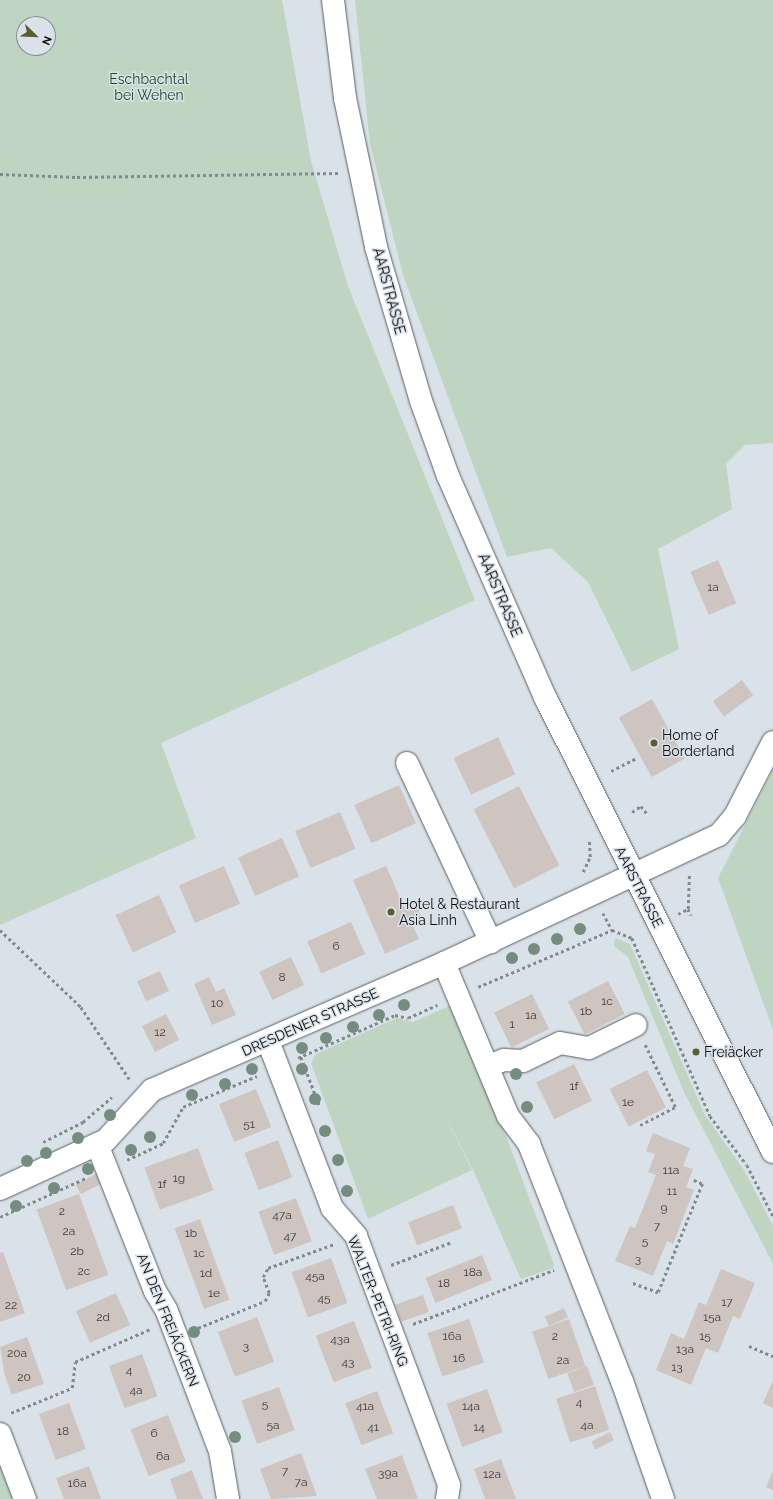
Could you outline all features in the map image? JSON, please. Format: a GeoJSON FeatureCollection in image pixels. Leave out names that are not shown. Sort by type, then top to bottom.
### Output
{"type":"FeatureCollection","features":[{"type":"Feature","properties":{"kind":"street","name":"AARSTRASSE"},"geometry":{"type":"LineString","coordinates":[[333,0],[359,169],[397,324],[448,476],[524,651],[773,1152]]}},
{"type":"Feature","properties":{"kind":"street","name":"DRESDENER STRASSE"},"geometry":{"type":"LineString","coordinates":[[0,1189],[106,1140],[142,1087],[268,1041],[491,942],[680,855],[728,827],[773,742]]}},
{"type":"Feature","properties":{"kind":"street"},"geometry":{"type":"LineString","coordinates":[[407,763],[491,942]]}},
{"type":"Feature","properties":{"kind":"street"},"geometry":{"type":"LineString","coordinates":[[444,963],[508,1116],[529,1144],[575,1262],[663,1499]]}},
{"type":"Feature","properties":{"kind":"street"},"geometry":{"type":"LineString","coordinates":[[488,1066],[504,1060],[523,1061],[560,1043],[590,1048],[636,1025]]}},
{"type":"Feature","properties":{"kind":"street","name":"WALTER-PETRI-RING"},"geometry":{"type":"LineString","coordinates":[[268,1041],[332,1208],[356,1236],[449,1485],[447,1499]]}},
{"type":"Feature","properties":{"kind":"street","name":"AN DEN FREIÄCKERN"},"geometry":{"type":"LineString","coordinates":[[97,1144],[155,1291],[174,1328],[220,1451],[228,1499]]}},
{"type":"Feature","properties":{"kind":"street"},"geometry":{"type":"LineString","coordinates":[[4,1425],[25,1499]]}},
{"type":"Feature","properties":{"kind":"path"},"geometry":{"type":"LineString","coordinates":[[0,174],[77,177],[305,174],[359,169]]}},
{"type":"Feature","properties":{"kind":"path"},"geometry":{"type":"LineString","coordinates":[[611,771],[638,757]]}},
{"type":"Feature","properties":{"kind":"path"},"geometry":{"type":"LineString","coordinates":[[632,812],[641,806],[648,815]]}},
{"type":"Feature","properties":{"kind":"path"},"geometry":{"type":"LineString","coordinates":[[688,909],[691,915]]}},
{"type":"Feature","properties":{"kind":"path"},"geometry":{"type":"LineString","coordinates":[[0,930],[81,1007],[142,1087]]}},
{"type":"Feature","properties":{"kind":"path"},"geometry":{"type":"LineString","coordinates":[[612,930],[632,938],[710,1116],[747,1165],[773,1216]]}},
{"type":"Feature","properties":{"kind":"path"},"geometry":{"type":"LineString","coordinates":[[636,1025],[675,1107],[640,1125]]}},
{"type":"Feature","properties":{"kind":"path"},"geometry":{"type":"LineString","coordinates":[[128,1086],[142,1087],[183,1107]]}},
{"type":"Feature","properties":{"kind":"path"},"geometry":{"type":"LineString","coordinates":[[40,1143],[83,1122],[118,1091]]}},
{"type":"Feature","properties":{"kind":"path"},"geometry":{"type":"LineString","coordinates":[[633,1283],[658,1292],[702,1184],[693,1180]]}},
{"type":"Feature","properties":{"kind":"path"},"geometry":{"type":"LineString","coordinates":[[4,1425],[72,1388],[75,1362],[174,1328],[265,1301],[269,1293],[263,1277],[268,1268],[356,1236]]}},
{"type":"Feature","properties":{"kind":"path"},"geometry":{"type":"LineString","coordinates":[[370,1273],[452,1242]]}},
{"type":"Feature","properties":{"kind":"path"},"geometry":{"type":"LineString","coordinates":[[392,1332],[575,1262]]}},
{"type":"Feature","properties":{"kind":"path"},"geometry":{"type":"LineString","coordinates":[[749,1346],[773,1356]]}},
{"type":"Feature","properties":{"kind":"green space","name":"Eschbachtal bei Wehen"},"geometry":{"type":"Polygon","coordinates":[[[0,0],[282,0],[311,161],[348,286],[475,600],[161,743],[196,838],[0,925],[0,0]]]}},
{"type":"Feature","properties":{"kind":"green space"},"geometry":{"type":"Polygon","coordinates":[[[355,0],[773,0],[773,443],[745,445],[726,464],[732,509],[658,549],[679,649],[632,672],[588,582],[551,548],[507,557],[403,275],[370,144],[355,0]]]}},
{"type":"Feature","properties":{"kind":"green space"},"geometry":{"type":"Polygon","coordinates":[[[773,770],[773,1030],[718,878],[773,770]]]}},
{"type":"Feature","properties":{"kind":"green space"},"geometry":{"type":"Polygon","coordinates":[[[615,938],[630,944],[705,1115],[744,1170],[773,1226],[773,1264],[684,1092],[628,957],[614,946],[615,938]]]}},
{"type":"Feature","properties":{"kind":"green space"},"geometry":{"type":"Polygon","coordinates":[[[456,1003],[554,1264],[553,1268],[521,1279],[474,1172],[431,1088],[472,1170],[368,1219],[311,1063],[316,1054],[397,1018],[413,1022],[456,1003]]]}},
{"type":"Feature","properties":{"kind":"green space"},"geometry":{"type":"Polygon","coordinates":[[[0,1462],[12,1499],[0,1499],[0,1462]]]}},
{"type":"Feature","properties":{"kind":"building"},"geometry":{"type":"Polygon","coordinates":[[[718,560],[736,603],[709,615],[690,572],[718,560]]]}},
{"type":"Feature","properties":{"kind":"building"},"geometry":{"type":"Polygon","coordinates":[[[742,680],[753,695],[724,717],[713,701],[742,680]]]}},
{"type":"Feature","properties":{"kind":"building","name":"Home of Borderland"},"geometry":{"type":"Polygon","coordinates":[[[652,699],[685,758],[652,777],[619,717],[652,699]]]}},
{"type":"Feature","properties":{"kind":"building"},"geometry":{"type":"Polygon","coordinates":[[[498,737],[515,774],[471,795],[454,758],[498,737]]]}},
{"type":"Feature","properties":{"kind":"building"},"geometry":{"type":"Polygon","coordinates":[[[399,785],[416,823],[371,843],[354,805],[399,785]]]}},
{"type":"Feature","properties":{"kind":"building"},"geometry":{"type":"Polygon","coordinates":[[[519,786],[559,865],[514,888],[474,809],[519,786]]]}},
{"type":"Feature","properties":{"kind":"building"},"geometry":{"type":"Polygon","coordinates":[[[340,812],[356,849],[311,868],[295,831],[340,812]]]}},
{"type":"Feature","properties":{"kind":"building"},"geometry":{"type":"Polygon","coordinates":[[[282,838],[299,876],[255,896],[238,858],[282,838]]]}},
{"type":"Feature","properties":{"kind":"building"},"geometry":{"type":"Polygon","coordinates":[[[224,866],[240,904],[195,923],[179,885],[224,866]]]}},
{"type":"Feature","properties":{"kind":"building"},"geometry":{"type":"Polygon","coordinates":[[[386,866],[405,909],[416,907],[422,917],[413,926],[419,939],[385,954],[353,880],[386,866]]]}},
{"type":"Feature","properties":{"kind":"building"},"geometry":{"type":"Polygon","coordinates":[[[159,895],[176,932],[133,952],[115,915],[159,895]]]}},
{"type":"Feature","properties":{"kind":"building"},"geometry":{"type":"Polygon","coordinates":[[[351,922],[365,954],[321,973],[307,942],[351,922]]]}},
{"type":"Feature","properties":{"kind":"building"},"geometry":{"type":"Polygon","coordinates":[[[291,957],[304,985],[272,1000],[259,972],[291,957]]]}},
{"type":"Feature","properties":{"kind":"building"},"geometry":{"type":"Polygon","coordinates":[[[160,971],[169,991],[146,1001],[137,981],[160,971]]]}},
{"type":"Feature","properties":{"kind":"building"},"geometry":{"type":"Polygon","coordinates":[[[209,977],[216,992],[224,988],[236,1015],[212,1025],[194,984],[209,977]]]}},
{"type":"Feature","properties":{"kind":"building"},"geometry":{"type":"Polygon","coordinates":[[[608,981],[625,1014],[585,1034],[568,1001],[608,981]]]}},
{"type":"Feature","properties":{"kind":"building"},"geometry":{"type":"Polygon","coordinates":[[[532,994],[549,1029],[511,1047],[494,1012],[532,994]]]}},
{"type":"Feature","properties":{"kind":"building"},"geometry":{"type":"Polygon","coordinates":[[[166,1014],[179,1040],[155,1052],[142,1026],[166,1014]]]}},
{"type":"Feature","properties":{"kind":"building"},"geometry":{"type":"Polygon","coordinates":[[[574,1064],[592,1101],[554,1119],[536,1082],[574,1064]]]}},
{"type":"Feature","properties":{"kind":"building"},"geometry":{"type":"Polygon","coordinates":[[[647,1070],[666,1107],[629,1126],[610,1089],[647,1070]]]}},
{"type":"Feature","properties":{"kind":"building"},"geometry":{"type":"Polygon","coordinates":[[[256,1089],[271,1127],[234,1142],[219,1104],[256,1089]]]}},
{"type":"Feature","properties":{"kind":"building"},"geometry":{"type":"Polygon","coordinates":[[[653,1133],[690,1148],[683,1166],[693,1169],[686,1187],[694,1190],[673,1244],[667,1241],[653,1276],[615,1261],[630,1226],[635,1228],[656,1175],[648,1172],[655,1154],[646,1151],[653,1133]]]}},
{"type":"Feature","properties":{"kind":"building"},"geometry":{"type":"Polygon","coordinates":[[[278,1140],[292,1177],[259,1190],[244,1153],[278,1140]]]}},
{"type":"Feature","properties":{"kind":"building"},"geometry":{"type":"Polygon","coordinates":[[[198,1148],[213,1190],[160,1210],[144,1167],[198,1148]]]}},
{"type":"Feature","properties":{"kind":"building"},"geometry":{"type":"Polygon","coordinates":[[[98,1173],[103,1183],[81,1194],[76,1184],[98,1173]]]}},
{"type":"Feature","properties":{"kind":"building"},"geometry":{"type":"Polygon","coordinates":[[[79,1194],[108,1275],[66,1290],[37,1209],[79,1194]]]}},
{"type":"Feature","properties":{"kind":"building"},"geometry":{"type":"Polygon","coordinates":[[[296,1198],[312,1241],[274,1255],[258,1212],[296,1198]]]}},
{"type":"Feature","properties":{"kind":"building"},"geometry":{"type":"Polygon","coordinates":[[[453,1205],[462,1228],[417,1246],[408,1222],[453,1205]]]}},
{"type":"Feature","properties":{"kind":"building"},"geometry":{"type":"Polygon","coordinates":[[[200,1219],[229,1300],[204,1309],[175,1228],[200,1219]]]}},
{"type":"Feature","properties":{"kind":"building"},"geometry":{"type":"Polygon","coordinates":[[[3,1252],[25,1313],[0,1322],[0,1253],[3,1252]]]}},
{"type":"Feature","properties":{"kind":"building"},"geometry":{"type":"Polygon","coordinates":[[[482,1255],[492,1280],[436,1303],[425,1278],[482,1255]]]}},
{"type":"Feature","properties":{"kind":"building"},"geometry":{"type":"Polygon","coordinates":[[[331,1258],[347,1303],[308,1317],[292,1272],[331,1258]]]}},
{"type":"Feature","properties":{"kind":"building"},"geometry":{"type":"Polygon","coordinates":[[[721,1269],[755,1283],[740,1319],[733,1316],[718,1353],[706,1348],[691,1385],[656,1370],[671,1333],[684,1339],[699,1302],[706,1305],[721,1269]]]}},
{"type":"Feature","properties":{"kind":"building"},"geometry":{"type":"Polygon","coordinates":[[[116,1293],[130,1325],[90,1343],[76,1311],[116,1293]]]}},
{"type":"Feature","properties":{"kind":"building"},"geometry":{"type":"Polygon","coordinates":[[[423,1295],[429,1312],[401,1321],[396,1304],[423,1295]]]}},
{"type":"Feature","properties":{"kind":"building"},"geometry":{"type":"Polygon","coordinates":[[[564,1308],[568,1317],[549,1326],[545,1317],[564,1308]]]}},
{"type":"Feature","properties":{"kind":"building"},"geometry":{"type":"Polygon","coordinates":[[[257,1317],[274,1362],[235,1377],[218,1332],[257,1317]]]}},
{"type":"Feature","properties":{"kind":"building"},"geometry":{"type":"Polygon","coordinates":[[[469,1319],[484,1362],[442,1377],[427,1333],[469,1319]]]}},
{"type":"Feature","properties":{"kind":"building"},"geometry":{"type":"Polygon","coordinates":[[[569,1319],[585,1366],[548,1379],[532,1332],[569,1319]]]}},
{"type":"Feature","properties":{"kind":"building"},"geometry":{"type":"Polygon","coordinates":[[[354,1321],[372,1368],[334,1382],[316,1336],[354,1321]]]}},
{"type":"Feature","properties":{"kind":"building"},"geometry":{"type":"Polygon","coordinates":[[[27,1337],[36,1361],[4,1372],[0,1347],[27,1337]]]}},
{"type":"Feature","properties":{"kind":"building"},"geometry":{"type":"Polygon","coordinates":[[[142,1354],[157,1396],[125,1408],[109,1366],[142,1354]]]}},
{"type":"Feature","properties":{"kind":"building"},"geometry":{"type":"Polygon","coordinates":[[[36,1361],[44,1384],[12,1395],[4,1372],[36,1361]]]}},
{"type":"Feature","properties":{"kind":"building"},"geometry":{"type":"Polygon","coordinates":[[[587,1366],[594,1385],[574,1392],[567,1373],[587,1366]]]}},
{"type":"Feature","properties":{"kind":"building"},"geometry":{"type":"Polygon","coordinates":[[[773,1380],[773,1408],[763,1403],[773,1380]]]}},
{"type":"Feature","properties":{"kind":"building"},"geometry":{"type":"Polygon","coordinates":[[[595,1386],[609,1430],[570,1442],[556,1399],[595,1386]]]}},
{"type":"Feature","properties":{"kind":"building"},"geometry":{"type":"Polygon","coordinates":[[[279,1387],[295,1430],[257,1444],[241,1401],[279,1387]]]}},
{"type":"Feature","properties":{"kind":"building"},"geometry":{"type":"Polygon","coordinates":[[[487,1389],[503,1432],[462,1447],[447,1404],[487,1389]]]}},
{"type":"Feature","properties":{"kind":"building"},"geometry":{"type":"Polygon","coordinates":[[[377,1391],[393,1433],[361,1445],[345,1403],[377,1391]]]}},
{"type":"Feature","properties":{"kind":"building"},"geometry":{"type":"Polygon","coordinates":[[[69,1403],[86,1449],[56,1460],[39,1414],[69,1403]]]}},
{"type":"Feature","properties":{"kind":"building"},"geometry":{"type":"Polygon","coordinates":[[[168,1415],[186,1462],[149,1476],[131,1429],[168,1415]]]}},
{"type":"Feature","properties":{"kind":"building"},"geometry":{"type":"Polygon","coordinates":[[[610,1432],[614,1440],[595,1450],[591,1442],[610,1432]]]}},
{"type":"Feature","properties":{"kind":"building"},"geometry":{"type":"Polygon","coordinates":[[[301,1453],[317,1496],[271,1499],[260,1469],[301,1453]]]}},
{"type":"Feature","properties":{"kind":"building"},"geometry":{"type":"Polygon","coordinates":[[[402,1455],[418,1499],[377,1499],[365,1469],[402,1455]]]}},
{"type":"Feature","properties":{"kind":"building"},"geometry":{"type":"Polygon","coordinates":[[[501,1459],[516,1499],[485,1499],[474,1469],[501,1459]]]}},
{"type":"Feature","properties":{"kind":"building"},"geometry":{"type":"Polygon","coordinates":[[[89,1466],[101,1499],[64,1499],[56,1478],[89,1466]]]}},
{"type":"Feature","properties":{"kind":"building"},"geometry":{"type":"Polygon","coordinates":[[[192,1470],[203,1499],[177,1499],[170,1479],[192,1470]]]}},
{"type":"Feature","properties":{"kind":"building"},"geometry":{"type":"Polygon","coordinates":[[[773,1471],[773,1490],[766,1487],[773,1471]]]}},
{"type":"Feature","properties":{"kind":"place","name":"Home of Borderland"},"geometry":{"type":"Point","coordinates":[654,743]}},
{"type":"Feature","properties":{"kind":"place","name":"Hotel & Restaurant Asia Linh"},"geometry":{"type":"Point","coordinates":[391,912]}},
{"type":"Feature","properties":{"kind":"place","name":"Freiäcker"},"geometry":{"type":"Point","coordinates":[696,1052]}}]}
